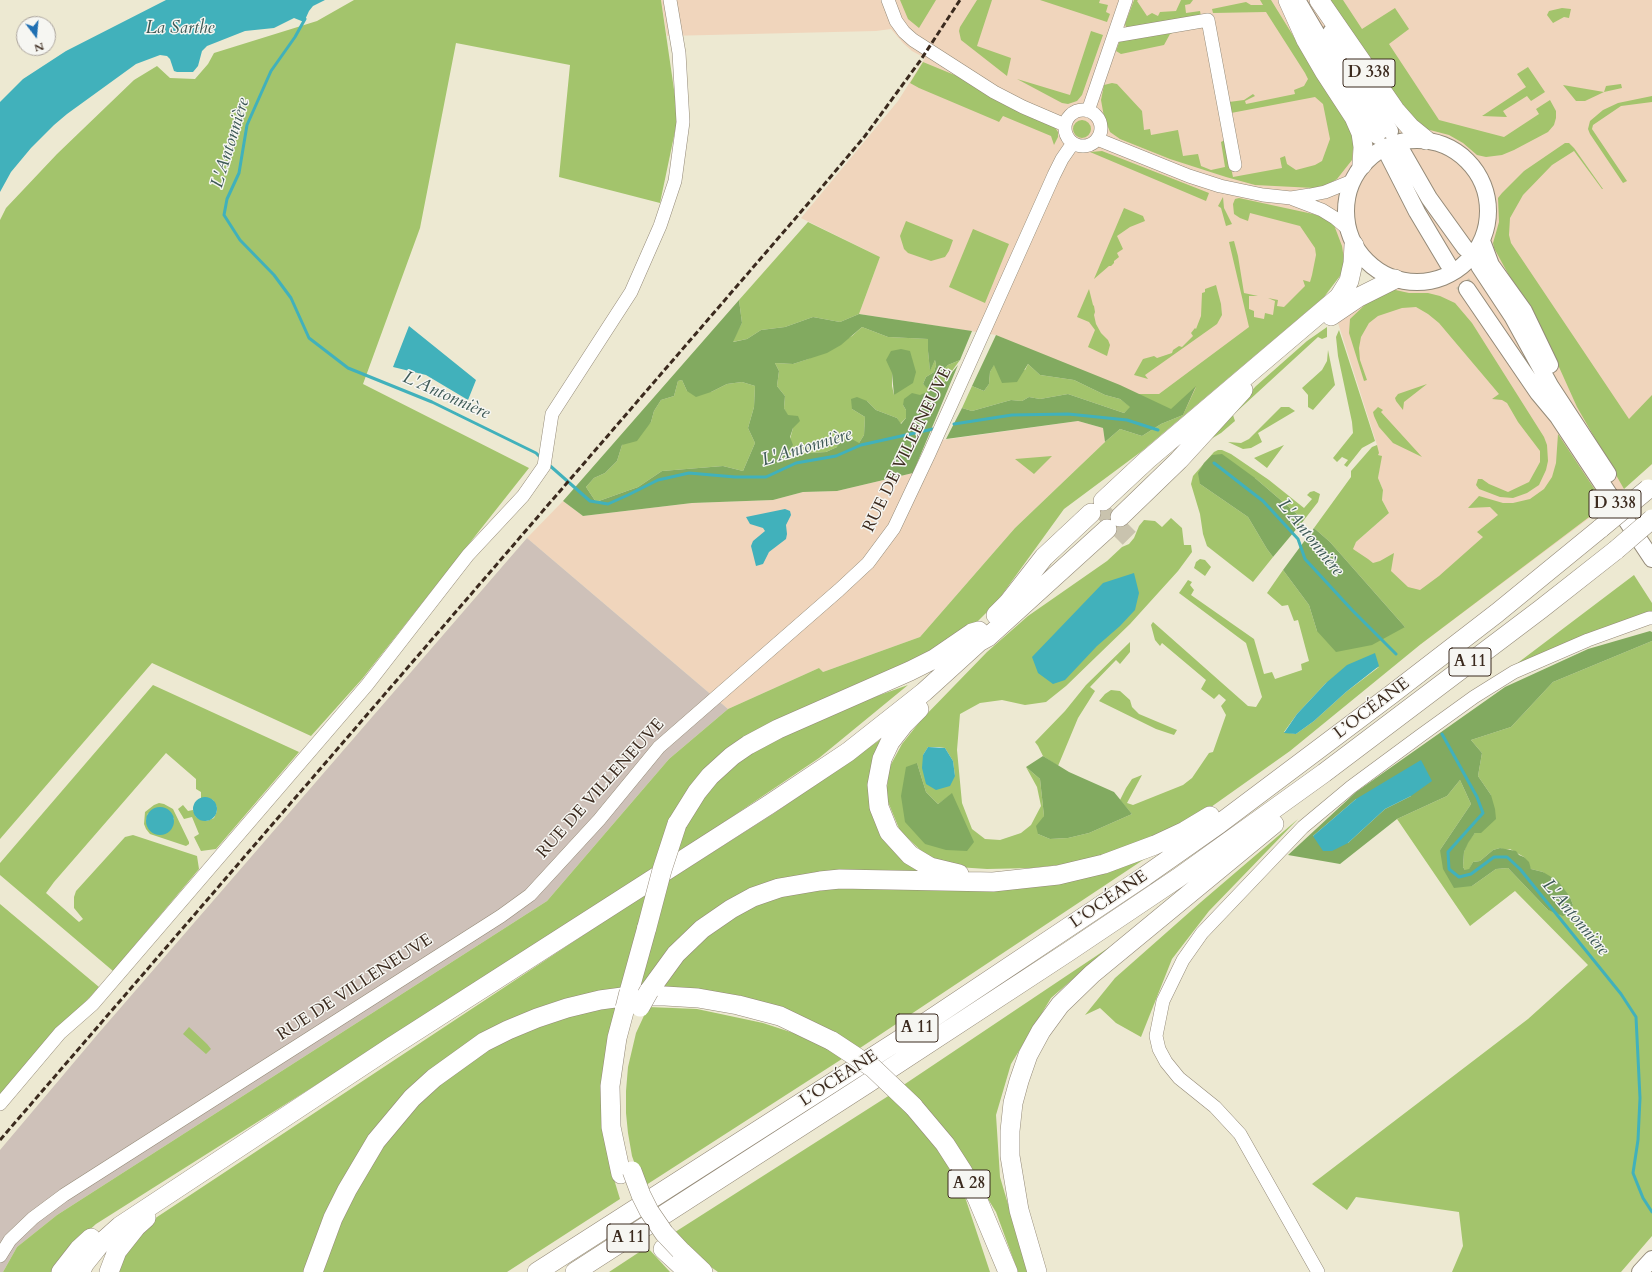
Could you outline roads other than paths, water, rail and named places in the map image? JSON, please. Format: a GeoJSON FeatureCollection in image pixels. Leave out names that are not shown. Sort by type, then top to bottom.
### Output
{"type":"FeatureCollection","features":[{"type":"Feature","properties":{"kind":"highway","name":"D 338"},"geometry":{"type":"LineString","coordinates":[[1288,0],[1306,40],[1354,117],[1361,133],[1363,147],[1357,173]]}},
{"type":"Feature","properties":{"kind":"highway","name":"D 338"},"geometry":{"type":"LineString","coordinates":[[1319,0],[1395,110],[1405,122],[1426,140]]}},
{"type":"Feature","properties":{"kind":"highway"},"geometry":{"type":"LineString","coordinates":[[80,1272],[85,1263],[101,1243],[120,1226],[276,1122],[770,804],[848,752],[924,692],[979,642],[983,634],[1044,558],[1076,527],[1085,508],[1098,495],[1119,486],[1146,460],[1339,297],[1349,281],[1353,262],[1351,237]]}},
{"type":"Feature","properties":{"kind":"highway"},"geometry":{"type":"LineString","coordinates":[[688,1272],[671,1257],[664,1233],[627,1172],[621,1103],[622,1072],[636,999],[647,927],[662,870],[677,824],[696,792],[710,776],[732,756],[748,745],[778,729],[934,659],[972,633],[983,634],[1092,543],[1110,519],[1135,502],[1180,460],[1231,403],[1267,368],[1319,324],[1359,296],[1395,279]]}},
{"type":"Feature","properties":{"kind":"highway"},"geometry":{"type":"LineString","coordinates":[[1110,519],[1119,486]]}},
{"type":"Feature","properties":{"kind":"highway","name":"L’OCÉANE"},"geometry":{"type":"LineString","coordinates":[[537,1272],[830,1085],[1032,952],[1219,824],[1451,649],[1650,487]]}},
{"type":"Feature","properties":{"kind":"highway"},"geometry":{"type":"LineString","coordinates":[[1076,527],[1110,519]]}},
{"type":"Feature","properties":{"kind":"highway","name":"L’OCÉANE"},"geometry":{"type":"LineString","coordinates":[[575,1272],[681,1205],[1068,952],[1178,878],[1324,773],[1541,609],[1616,550],[1652,519]]}},
{"type":"Feature","properties":{"kind":"highway"},"geometry":{"type":"LineString","coordinates":[[983,634],[982,647],[904,724],[890,742],[882,759],[878,778],[879,807],[885,824],[895,840],[910,855],[925,864],[944,871],[962,875],[1021,875],[1031,879]]}},
{"type":"Feature","properties":{"kind":"highway"},"geometry":{"type":"LineString","coordinates":[[636,999],[676,954],[702,929],[753,897],[779,888],[840,879],[993,882],[1031,879],[1085,869],[1155,846],[1202,821],[1268,776],[1288,772]]}},
{"type":"Feature","properties":{"kind":"highway"},"geometry":{"type":"LineString","coordinates":[[1037,1272],[1019,1210],[1013,1183],[1010,1156],[1010,1131],[1013,1103],[1019,1081],[1028,1056],[1041,1031],[1060,1005],[1092,974],[1260,835],[1312,795],[1324,773]]}},
{"type":"Feature","properties":{"kind":"highway","name":"A 28"},"geometry":{"type":"LineString","coordinates":[[313,1272],[333,1218],[347,1190],[376,1141],[412,1098],[434,1078],[478,1046],[508,1030],[537,1018],[567,1008],[594,1002],[630,996],[664,996],[698,998],[745,1007],[780,1016],[832,1041],[873,1068],[913,1106],[945,1144],[963,1172],[983,1211],[1008,1272]]}},
{"type":"Feature","properties":{"kind":"highway"},"geometry":{"type":"LineString","coordinates":[[61,1272],[84,1245],[103,1227],[129,1208],[276,1122]]}},
{"type":"Feature","properties":{"kind":"highway"},"geometry":{"type":"LineString","coordinates":[[109,1272],[117,1251],[136,1227],[164,1203],[276,1122]]}},
{"type":"Feature","properties":{"kind":"highway"},"geometry":{"type":"LineString","coordinates":[[596,1272],[642,1241],[681,1205]]}},
{"type":"Feature","properties":{"kind":"highway"},"geometry":{"type":"LineString","coordinates":[[671,1257],[703,1272]]}},
{"type":"Feature","properties":{"kind":"main road","name":"D 338"},"geometry":{"type":"LineString","coordinates":[[1297,0],[1383,133],[1311,0]]}},
{"type":"Feature","properties":{"kind":"main road"},"geometry":{"type":"LineString","coordinates":[[1426,140],[1441,144],[1456,152],[1469,163],[1480,179],[1485,191],[1488,206],[1487,223],[1482,241],[1467,262],[1456,271],[1446,271],[1423,283],[1395,279],[1379,272],[1371,266],[1351,237],[1346,204],[1357,173],[1379,151],[1393,144],[1426,140]]}},
{"type":"Feature","properties":{"kind":"main road"},"geometry":{"type":"LineString","coordinates":[[1446,271],[1416,212],[1395,153],[1465,248]]}},
{"type":"Feature","properties":{"kind":"main road","name":"D 338"},"geometry":{"type":"LineString","coordinates":[[1482,241],[1491,265],[1524,311],[1558,383],[1565,417]]}},
{"type":"Feature","properties":{"kind":"main road","name":"D 338"},"geometry":{"type":"LineString","coordinates":[[1479,266],[1512,316],[1551,386],[1565,417],[1652,559]]}},
{"type":"Feature","properties":{"kind":"main road","name":"D 338"},"geometry":{"type":"LineString","coordinates":[[1446,271],[1471,279],[1487,292],[1545,390],[1652,541]]}},
{"type":"Feature","properties":{"kind":"main road","name":"D 338"},"geometry":{"type":"LineString","coordinates":[[1467,289],[1538,393],[1565,417]]}},
{"type":"Feature","properties":{"kind":"street"},"geometry":{"type":"LineString","coordinates":[[0,1104],[60,1033],[93,1004],[367,685],[468,555],[523,496],[545,460],[552,414],[631,292],[660,226],[675,181],[684,122],[679,53],[670,0]]}},
{"type":"Feature","properties":{"kind":"street"},"geometry":{"type":"LineString","coordinates":[[888,0],[896,21],[904,32],[913,40],[994,92],[1023,107],[1066,125]]}},
{"type":"Feature","properties":{"kind":"street"},"geometry":{"type":"LineString","coordinates":[[1088,111],[1126,0]]}},
{"type":"Feature","properties":{"kind":"street"},"geometry":{"type":"LineString","coordinates":[[1114,36],[1208,20],[1235,165]]}},
{"type":"Feature","properties":{"kind":"street"},"geometry":{"type":"LineString","coordinates":[[1081,111],[1088,111],[1100,122],[1100,132],[1097,139],[1087,146],[1081,146],[1073,143],[1067,136],[1066,125],[1068,118],[1072,114],[1081,111]]}},
{"type":"Feature","properties":{"kind":"street"},"geometry":{"type":"LineString","coordinates":[[1097,139],[1189,176],[1220,186],[1263,195],[1291,198],[1322,210],[1335,218],[1351,237]]}},
{"type":"Feature","properties":{"kind":"street","name":"RUE DE VILLENEUVE"},"geometry":{"type":"LineString","coordinates":[[0,1256],[10,1240],[33,1218],[64,1195],[495,920],[530,895],[599,820],[658,747],[868,563],[894,528],[929,454],[1054,175],[1062,159],[1073,143]]}},
{"type":"Feature","properties":{"kind":"street"},"geometry":{"type":"LineString","coordinates":[[1291,198],[1325,192],[1357,173]]}},
{"type":"Feature","properties":{"kind":"street"},"geometry":{"type":"LineString","coordinates":[[1318,1272],[1240,1134],[1215,1107],[1179,1078],[1166,1062],[1159,1049],[1156,1036],[1163,1001],[1183,960],[1202,933],[1303,827],[1351,787],[1420,736],[1474,697],[1514,672],[1588,640],[1652,618]]}},
{"type":"Feature","properties":{"kind":"water","name":"La Sarthe"},"geometry":{"type":"Polygon","coordinates":[[[166,0],[325,0],[313,6],[304,22],[294,18],[274,28],[245,31],[207,46],[202,51],[198,66],[193,72],[174,71],[170,59],[167,56],[160,55],[136,64],[54,125],[31,148],[11,172],[0,192],[0,102],[23,79],[66,51],[166,0]]]}},
{"type":"Feature","properties":{"kind":"water"},"geometry":{"type":"Polygon","coordinates":[[[409,326],[476,380],[468,400],[426,375],[393,367],[409,326]]]}},
{"type":"Feature","properties":{"kind":"water"},"geometry":{"type":"Polygon","coordinates":[[[785,509],[790,511],[791,515],[786,525],[786,539],[769,552],[763,564],[756,566],[751,546],[753,541],[765,531],[763,528],[750,524],[746,517],[785,509]]]}},
{"type":"Feature","properties":{"kind":"water"},"geometry":{"type":"Polygon","coordinates":[[[1134,573],[1139,593],[1135,610],[1120,626],[1097,646],[1065,680],[1053,684],[1038,673],[1032,657],[1103,583],[1134,573]]]}},
{"type":"Feature","properties":{"kind":"water"},"geometry":{"type":"Polygon","coordinates":[[[1375,653],[1379,666],[1346,692],[1314,721],[1296,734],[1284,733],[1297,714],[1326,683],[1347,665],[1375,653]]]}},
{"type":"Feature","properties":{"kind":"water"},"geometry":{"type":"Polygon","coordinates":[[[928,747],[945,748],[953,761],[955,776],[950,786],[936,790],[926,784],[922,768],[923,755],[928,747]]]}},
{"type":"Feature","properties":{"kind":"water"},"geometry":{"type":"Polygon","coordinates":[[[1421,760],[1432,781],[1411,796],[1385,809],[1348,843],[1332,851],[1323,851],[1313,836],[1356,799],[1421,760]]]}},
{"type":"Feature","properties":{"kind":"water"},"geometry":{"type":"Polygon","coordinates":[[[205,797],[210,798],[216,804],[216,814],[210,820],[205,821],[200,820],[194,814],[193,809],[194,804],[200,798],[205,797]]]}},
{"type":"Feature","properties":{"kind":"water"},"geometry":{"type":"Polygon","coordinates":[[[160,807],[170,811],[174,821],[170,831],[160,835],[150,831],[146,821],[150,811],[160,807]]]}},
{"type":"Feature","properties":{"kind":"waterway","name":"L'Antonnière"},"geometry":{"type":"LineString","coordinates":[[305,19],[295,37],[271,71],[247,125],[239,173],[227,199],[224,215],[240,240],[274,275],[291,298],[309,338],[348,368],[432,402],[536,453],[541,458]]}},
{"type":"Feature","properties":{"kind":"waterway","name":"L'Antonnière"},"geometry":{"type":"LineString","coordinates":[[954,424],[1012,415],[1068,414],[1127,420],[1158,430]]}},
{"type":"Feature","properties":{"kind":"waterway","name":"L'Antonnière"},"geometry":{"type":"LineString","coordinates":[[548,464],[590,501],[608,504],[658,480],[689,473],[735,477],[766,477],[796,463],[836,456],[861,445],[933,429]]}},
{"type":"Feature","properties":{"kind":"waterway","name":"L'Antonnière"},"geometry":{"type":"LineString","coordinates":[[1214,463],[1263,501],[1298,539],[1305,559],[1352,610],[1396,654]]}},
{"type":"Feature","properties":{"kind":"waterway","name":"L'Antonnière"},"geometry":{"type":"LineString","coordinates":[[1442,734],[1477,797],[1483,813],[1448,852],[1449,869],[1459,877],[1471,874],[1494,857],[1507,857],[1520,869],[1621,994],[1636,1017],[1640,1098],[1638,1140],[1633,1173],[1643,1198],[1652,1212]]}},
{"type":"Feature","properties":{"kind":"tunnel"},"geometry":{"type":"LineString","coordinates":[[1390,131],[1402,151]]}},
{"type":"Feature","properties":{"kind":"tunnel"},"geometry":{"type":"LineString","coordinates":[[1377,136],[1388,155]]}},
{"type":"Feature","properties":{"kind":"tunnel"},"geometry":{"type":"LineString","coordinates":[[1465,248],[1479,266]]}},
{"type":"Feature","properties":{"kind":"tunnel"},"geometry":{"type":"LineString","coordinates":[[1448,264],[1467,289]]}},
{"type":"Feature","properties":{"kind":"tunnel"},"geometry":{"type":"LineString","coordinates":[[1101,522],[1113,510]]}},
{"type":"Feature","properties":{"kind":"tunnel"},"geometry":{"type":"LineString","coordinates":[[1116,538],[1129,525]]}},
{"type":"Feature","properties":{"kind":"railway"},"geometry":{"type":"LineString","coordinates":[[0,1140],[865,136],[920,61],[960,0]]}}]}
